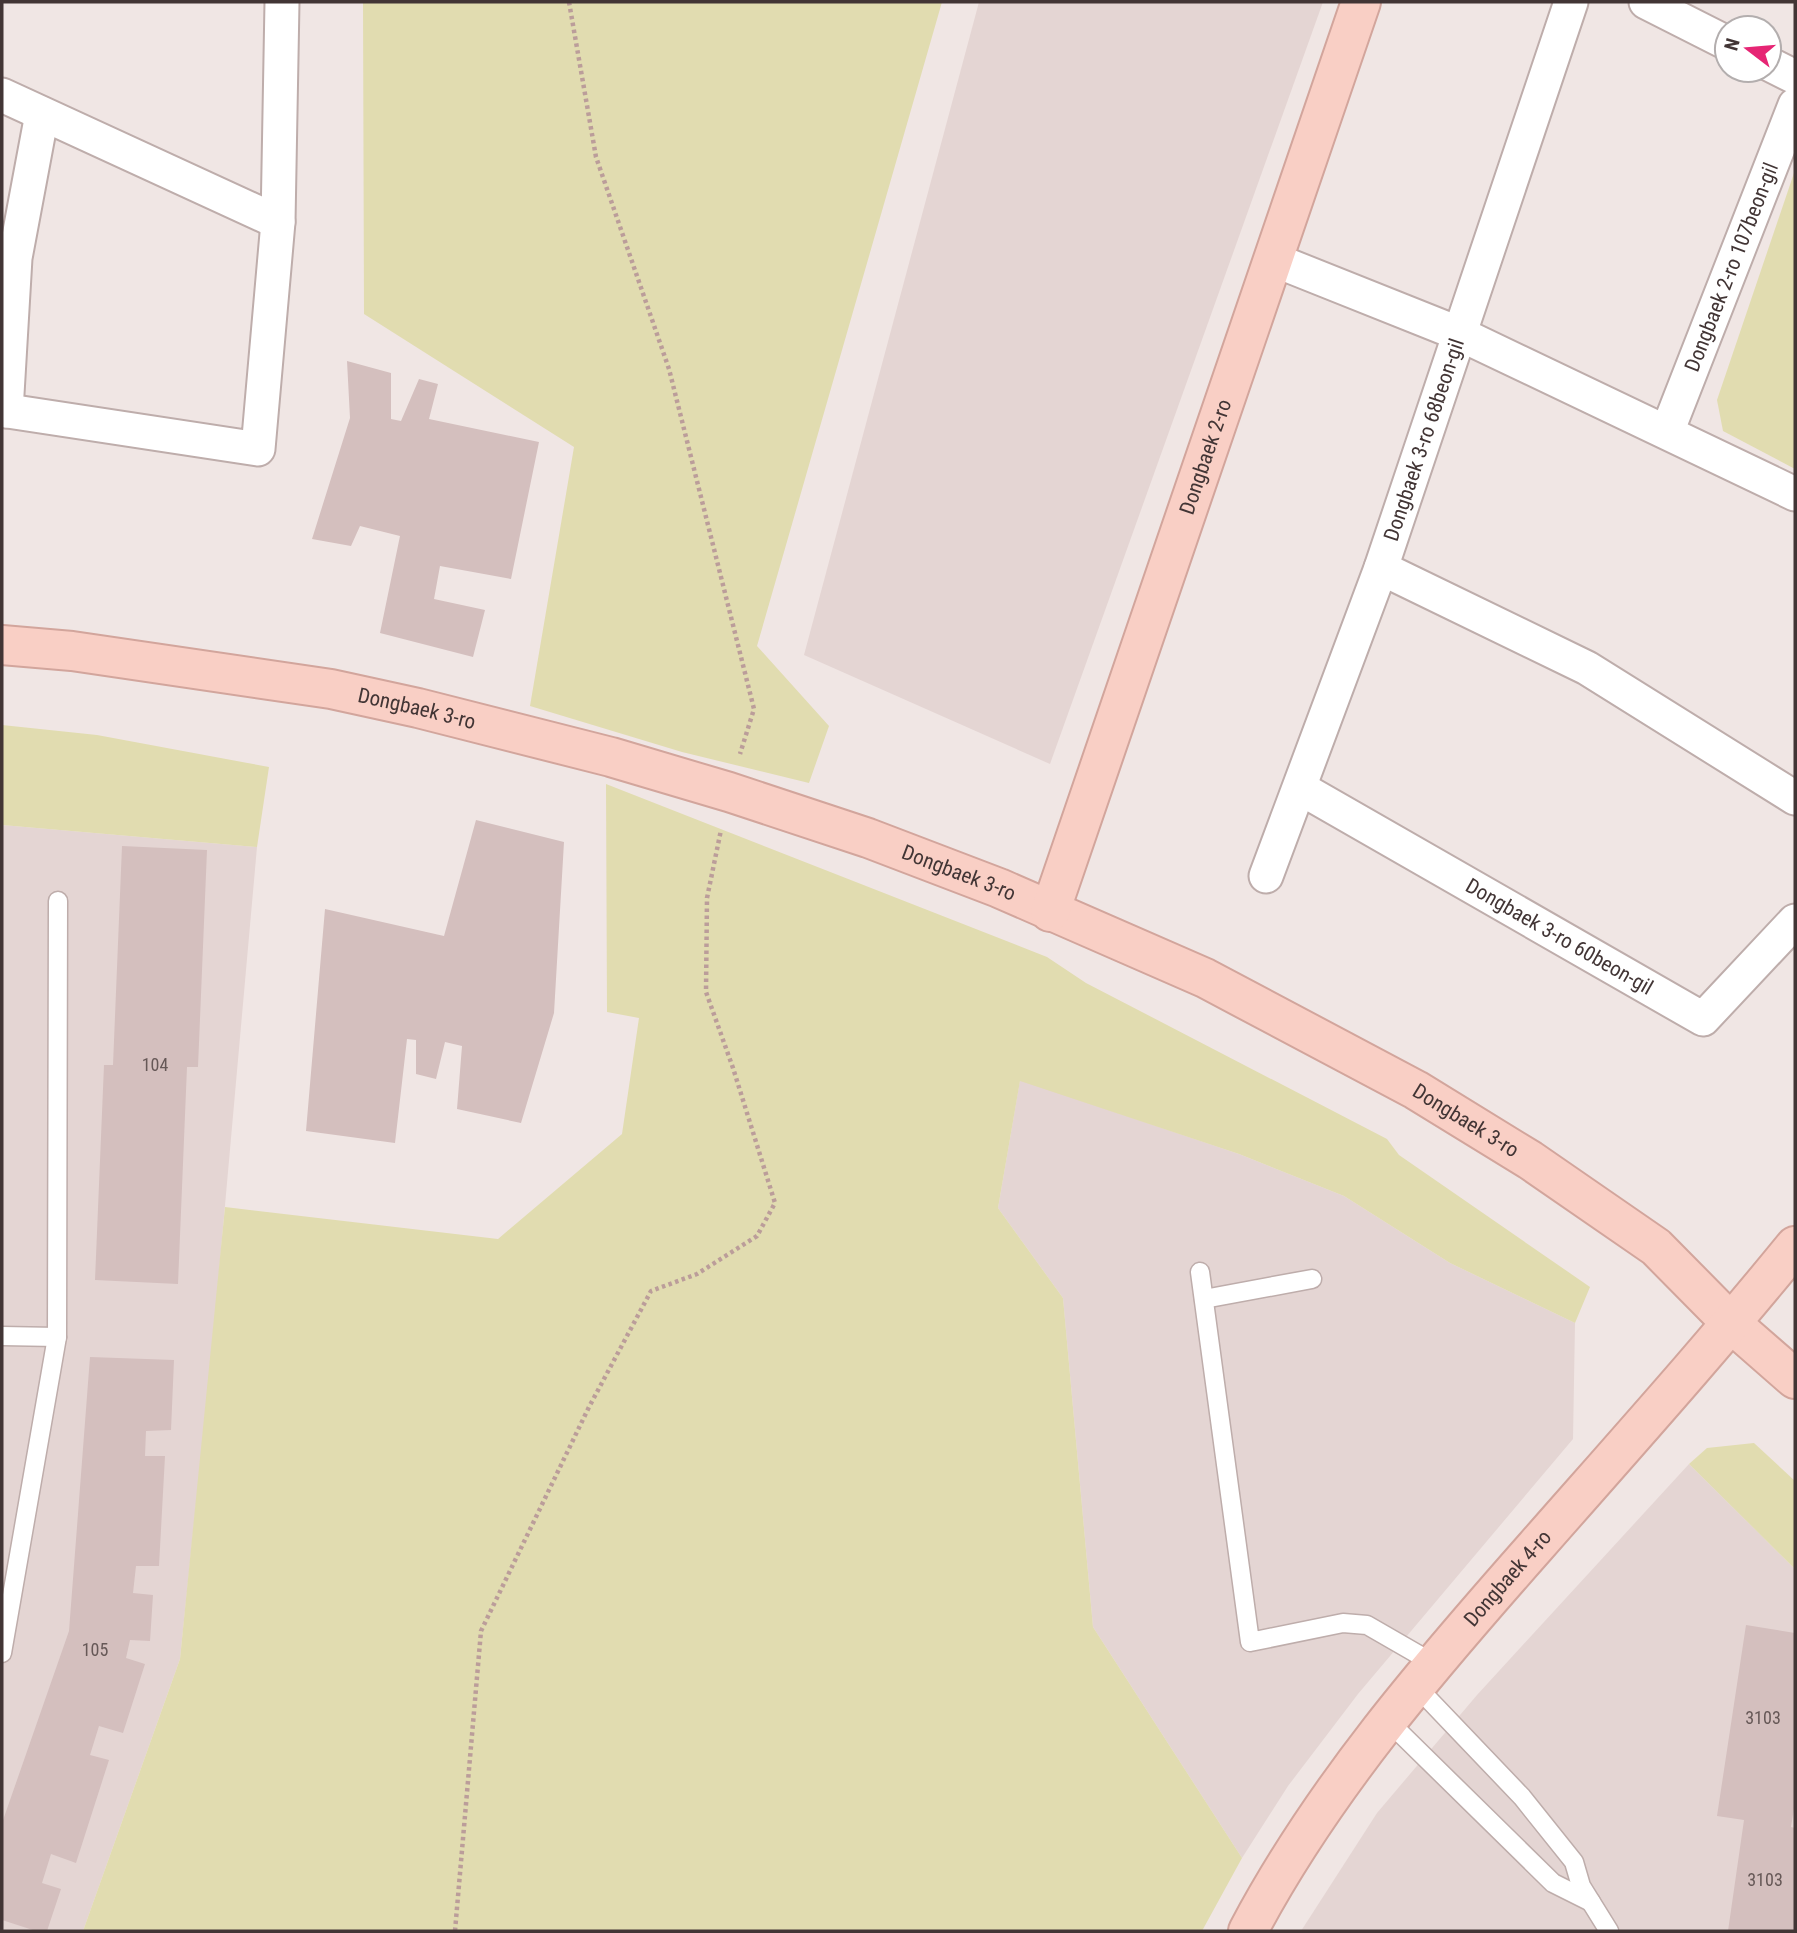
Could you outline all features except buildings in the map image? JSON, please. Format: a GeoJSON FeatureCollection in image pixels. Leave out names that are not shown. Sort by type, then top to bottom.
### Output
{"type":"FeatureCollection","features":[{"type":"Feature","properties":{"kind":"street"},"geometry":{"type":"LineString","coordinates":[[42,114],[15,258],[4,411],[258,449],[278,222],[282,2]]}},
{"type":"Feature","properties":{"kind":"street","name":"Dongbaek 2-ro"},"geometry":{"type":"LineString","coordinates":[[1051,912],[1361,2]]}},
{"type":"Feature","properties":{"kind":"street","name":"Dongbaek 3-ro 68beon-gil"},"geometry":{"type":"LineString","coordinates":[[1266,876],[1381,568],[1571,2]]}},
{"type":"Feature","properties":{"kind":"street"},"geometry":{"type":"LineString","coordinates":[[1646,2],[1713,36]]}},
{"type":"Feature","properties":{"kind":"street"},"geometry":{"type":"LineString","coordinates":[[2,95],[278,222]]}},
{"type":"Feature","properties":{"kind":"street","name":"Dongbaek 2-ro 107beon-gil"},"geometry":{"type":"LineString","coordinates":[[1667,432],[1795,105]]}},
{"type":"Feature","properties":{"kind":"street"},"geometry":{"type":"LineString","coordinates":[[1272,259],[1460,334],[1795,494]]}},
{"type":"Feature","properties":{"kind":"street"},"geometry":{"type":"LineString","coordinates":[[1381,568],[1587,668],[1795,798]]}},
{"type":"Feature","properties":{"kind":"street","name":"Dongbaek 3-ro"},"geometry":{"type":"LineString","coordinates":[[2,645],[72,651],[331,689],[611,757],[869,838],[999,888],[1205,978],[1416,1090],[1530,1160],[1656,1247],[1732,1324],[1795,1379]]}},
{"type":"Feature","properties":{"kind":"street","name":"Dongbaek 3-ro 60beon-gil"},"geometry":{"type":"LineString","coordinates":[[1300,788],[1703,1019],[1795,921]]}},
{"type":"Feature","properties":{"kind":"street","name":"Dongbaek 4-ro"},"geometry":{"type":"LineString","coordinates":[[1248,1931],[1318,1814],[1387,1720],[1424,1674],[1732,1324],[1795,1246]]}},
{"type":"Feature","properties":{"kind":"lane"},"geometry":{"type":"LineString","coordinates":[[2,1653],[57,1337],[58,901]]}},
{"type":"Feature","properties":{"kind":"lane"},"geometry":{"type":"LineString","coordinates":[[1200,1272],[1250,1642],[1343,1623],[1367,1625],[1424,1674],[1574,1862],[1581,1886],[1609,1931]]}},
{"type":"Feature","properties":{"kind":"lane"},"geometry":{"type":"LineString","coordinates":[[1204,1299],[1312,1279]]}},
{"type":"Feature","properties":{"kind":"lane"},"geometry":{"type":"LineString","coordinates":[[2,1336],[57,1337]]}},
{"type":"Feature","properties":{"kind":"lane"},"geometry":{"type":"LineString","coordinates":[[1387,1720],[1553,1883],[1594,1903]]}},
{"type":"Feature","properties":{"kind":"path"},"geometry":{"type":"LineString","coordinates":[[455,1931],[481,1631],[589,1407],[651,1291],[697,1275],[757,1236],[775,1203],[706,992],[707,898],[729,793],[754,709],[668,369],[596,157],[569,2]]}},
{"type":"Feature","properties":{"kind":"shaded area"},"geometry":{"type":"Polygon","coordinates":[[[363,2],[942,2],[757,646],[829,726],[809,783],[682,752],[530,706],[574,447],[364,314],[363,2]]]}},
{"type":"Feature","properties":{"kind":"shaded area"},"geometry":{"type":"Polygon","coordinates":[[[979,2],[1323,2],[1050,764],[804,655],[979,2]]]}},
{"type":"Feature","properties":{"kind":"shaded area"},"geometry":{"type":"Polygon","coordinates":[[[1795,170],[1795,469],[1723,431],[1717,400],[1795,170]]]}},
{"type":"Feature","properties":{"kind":"shaded area"},"geometry":{"type":"Polygon","coordinates":[[[2,725],[97,735],[269,767],[257,847],[2,825],[2,725]]]}},
{"type":"Feature","properties":{"kind":"shaded area"},"geometry":{"type":"Polygon","coordinates":[[[606,784],[1047,957],[1086,983],[1387,1139],[1399,1155],[1590,1287],[1575,1323],[1450,1263],[1344,1196],[1239,1154],[1020,1081],[998,1208],[1063,1298],[1093,1627],[1242,1858],[1202,1931],[83,1931],[180,1659],[225,1207],[498,1239],[622,1134],[639,1018],[607,1012],[606,784]]]}},
{"type":"Feature","properties":{"kind":"shaded area"},"geometry":{"type":"Polygon","coordinates":[[[2,825],[257,847],[213,1340],[180,1659],[83,1931],[2,1931],[2,825]]]}},
{"type":"Feature","properties":{"kind":"shaded area"},"geometry":{"type":"Polygon","coordinates":[[[1020,1080],[1239,1154],[1344,1196],[1450,1263],[1575,1323],[1573,1439],[1358,1694],[1288,1786],[1242,1858],[1093,1627],[1063,1298],[998,1208],[1020,1080]]]}},
{"type":"Feature","properties":{"kind":"shaded area"},"geometry":{"type":"Polygon","coordinates":[[[1754,1443],[1795,1481],[1795,1569],[1689,1464],[1707,1448],[1754,1443]]]}},
{"type":"Feature","properties":{"kind":"shaded area"},"geometry":{"type":"Polygon","coordinates":[[[1689,1464],[1795,1569],[1795,1931],[1301,1931],[1377,1813],[1477,1695],[1689,1464]]]}}]}
